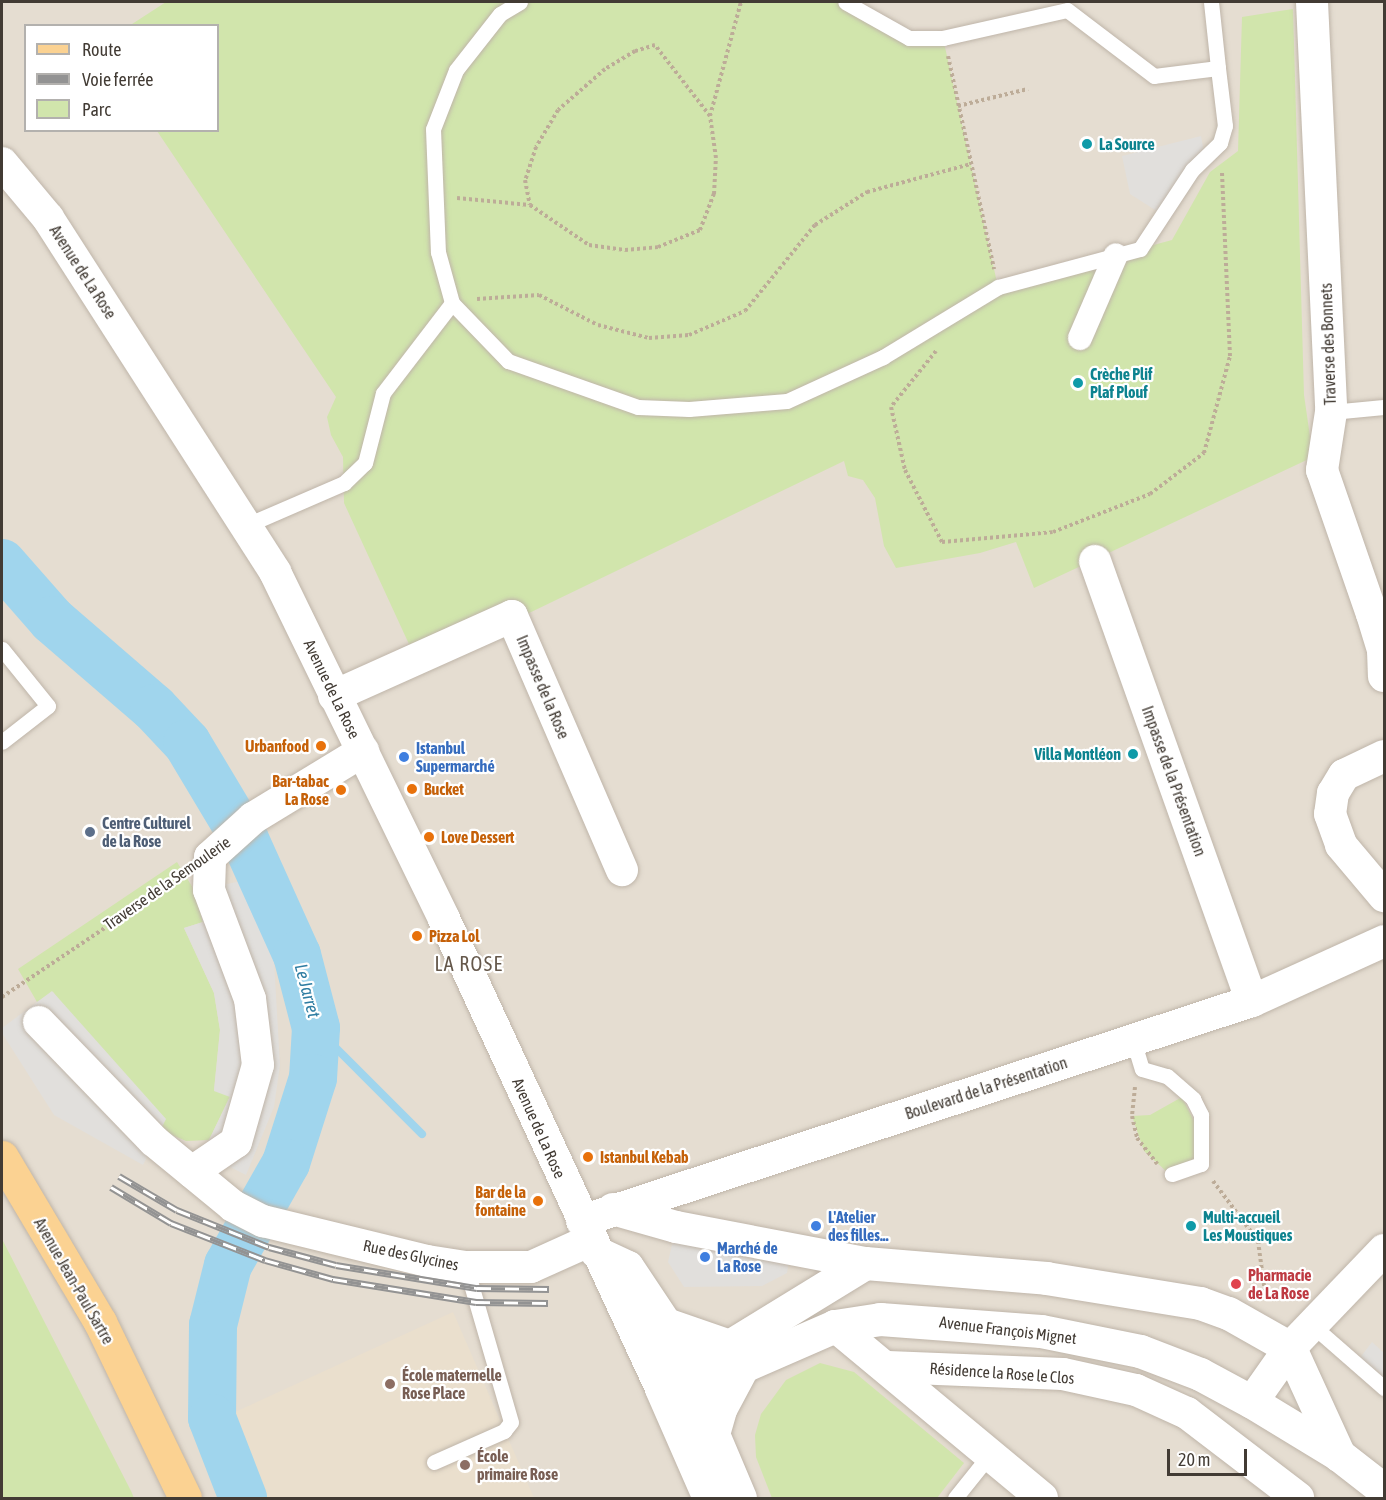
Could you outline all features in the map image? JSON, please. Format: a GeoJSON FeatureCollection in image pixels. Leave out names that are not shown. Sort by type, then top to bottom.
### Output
{"type":"FeatureCollection","features":[{"type":"Feature","properties":{"kind":"main road","name":"Avenue Jean-Paul Sartre"},"geometry":{"type":"LineString","coordinates":[[2,1157],[100,1322],[140,1409],[185,1498]]}},
{"type":"Feature","properties":{"kind":"main road","name":"Avenue Jean-Paul Sartre"},"geometry":{"type":"LineString","coordinates":[[140,1409],[167,1498]]}},
{"type":"Feature","properties":{"kind":"street","name":"Traverse des Bonnets"},"geometry":{"type":"LineString","coordinates":[[1312,2],[1331,412],[1322,470],[1384,663]]}},
{"type":"Feature","properties":{"kind":"street","name":"Avenue de La Rose"},"geometry":{"type":"LineString","coordinates":[[2,163],[48,218],[247,525],[275,572],[363,751],[590,1238],[676,1387],[713,1434],[740,1498]]}},
{"type":"Feature","properties":{"kind":"street"},"geometry":{"type":"LineString","coordinates":[[1080,338],[1116,255]]}},
{"type":"Feature","properties":{"kind":"street","name":"Impasse de la Présentation"},"geometry":{"type":"LineString","coordinates":[[1095,561],[1252,1001]]}},
{"type":"Feature","properties":{"kind":"street","name":"Impasse de la Rose"},"geometry":{"type":"LineString","coordinates":[[334,696],[512,616],[622,870]]}},
{"type":"Feature","properties":{"kind":"street","name":"Traverse de la Semoulerie"},"geometry":{"type":"LineString","coordinates":[[218,850],[253,818],[363,751]]}},
{"type":"Feature","properties":{"kind":"street"},"geometry":{"type":"LineString","coordinates":[[1384,756],[1344,775],[1333,793],[1330,813],[1341,845],[1384,896]]}},
{"type":"Feature","properties":{"kind":"street"},"geometry":{"type":"LineString","coordinates":[[192,1172],[236,1142],[258,1065],[250,999],[209,890],[218,850]]}},
{"type":"Feature","properties":{"kind":"street","name":"Boulevard de la Présentation"},"geometry":{"type":"LineString","coordinates":[[590,1238],[614,1209],[1252,1001],[1384,941]]}},
{"type":"Feature","properties":{"kind":"street","name":"Rue des Glycines"},"geometry":{"type":"LineString","coordinates":[[39,1022],[154,1141],[233,1206],[263,1221],[427,1261],[466,1267],[531,1267],[590,1238]]}},
{"type":"Feature","properties":{"kind":"street"},"geometry":{"type":"LineString","coordinates":[[614,1209],[645,1218],[865,1263],[1046,1278],[1200,1304],[1249,1322],[1290,1348]]}},
{"type":"Feature","properties":{"kind":"street"},"geometry":{"type":"LineString","coordinates":[[590,1238],[628,1267],[645,1218]]}},
{"type":"Feature","properties":{"kind":"street"},"geometry":{"type":"LineString","coordinates":[[1252,1402],[1290,1348],[1384,1250]]}},
{"type":"Feature","properties":{"kind":"street","name":"Avenue François Mignet"},"geometry":{"type":"LineString","coordinates":[[676,1387],[736,1356],[865,1263]]}},
{"type":"Feature","properties":{"kind":"street","name":"Avenue de La Rose"},"geometry":{"type":"LineString","coordinates":[[628,1267],[666,1324],[676,1387],[709,1498]]}},
{"type":"Feature","properties":{"kind":"street","name":"Avenue François Mignet"},"geometry":{"type":"LineString","coordinates":[[736,1356],[835,1326],[880,1319],[1041,1331],[1103,1342],[1140,1351],[1200,1374],[1252,1402],[1338,1455],[1384,1490]]}},
{"type":"Feature","properties":{"kind":"street"},"geometry":{"type":"LineString","coordinates":[[666,1324],[736,1356],[713,1434]]}},
{"type":"Feature","properties":{"kind":"street","name":"Résidence la Rose le Clos"},"geometry":{"type":"LineString","coordinates":[[835,1326],[888,1367],[1042,1498]]}},
{"type":"Feature","properties":{"kind":"street","name":"Avenue François Mignet"},"geometry":{"type":"LineString","coordinates":[[1290,1348],[1338,1455]]}},
{"type":"Feature","properties":{"kind":"street","name":"Résidence la Rose le Clos"},"geometry":{"type":"LineString","coordinates":[[888,1367],[1064,1374],[1136,1390],[1187,1413],[1298,1498]]}},
{"type":"Feature","properties":{"kind":"lane"},"geometry":{"type":"LineString","coordinates":[[520,2],[500,14],[456,70],[433,129],[433,195],[438,252],[452,303],[508,361],[638,407],[689,409],[787,401],[883,357],[998,287],[1140,249],[1192,170],[1220,143],[1225,126],[1211,2]]}},
{"type":"Feature","properties":{"kind":"lane"},"geometry":{"type":"LineString","coordinates":[[845,2],[909,38],[943,38],[1067,10]]}},
{"type":"Feature","properties":{"kind":"lane"},"geometry":{"type":"LineString","coordinates":[[1050,2],[1067,10],[1154,76],[1218,68]]}},
{"type":"Feature","properties":{"kind":"lane"},"geometry":{"type":"LineString","coordinates":[[247,525],[344,483],[365,463],[383,393],[452,303]]}},
{"type":"Feature","properties":{"kind":"lane"},"geometry":{"type":"LineString","coordinates":[[1331,412],[1384,407]]}},
{"type":"Feature","properties":{"kind":"lane"},"geometry":{"type":"LineString","coordinates":[[2,649],[48,706],[2,742]]}},
{"type":"Feature","properties":{"kind":"lane"},"geometry":{"type":"LineString","coordinates":[[1133,1040],[1142,1070],[1167,1076],[1193,1100],[1201,1115],[1201,1164],[1172,1174]]}},
{"type":"Feature","properties":{"kind":"lane"},"geometry":{"type":"LineString","coordinates":[[434,1462],[504,1431],[510,1422],[466,1267]]}},
{"type":"Feature","properties":{"kind":"lane"},"geometry":{"type":"LineString","coordinates":[[1312,1325],[1384,1388]]}},
{"type":"Feature","properties":{"kind":"lane"},"geometry":{"type":"LineString","coordinates":[[954,1498],[991,1453]]}},
{"type":"Feature","properties":{"kind":"path"},"geometry":{"type":"LineString","coordinates":[[433,195],[531,205],[589,245],[625,250],[658,247],[700,230],[714,194],[716,158],[710,116],[741,2]]}},
{"type":"Feature","properties":{"kind":"path"},"geometry":{"type":"LineString","coordinates":[[943,38],[998,287]]}},
{"type":"Feature","properties":{"kind":"path"},"geometry":{"type":"LineString","coordinates":[[531,205],[525,180],[536,147],[558,110],[605,69],[635,51],[654,45],[710,116]]}},
{"type":"Feature","properties":{"kind":"path"},"geometry":{"type":"LineString","coordinates":[[958,106],[1028,89]]}},
{"type":"Feature","properties":{"kind":"path"},"geometry":{"type":"LineString","coordinates":[[952,314],[936,352],[891,407],[905,470],[942,542],[1053,532],[1150,494],[1203,453],[1230,356],[1220,143]]}},
{"type":"Feature","properties":{"kind":"path"},"geometry":{"type":"LineString","coordinates":[[452,303],[496,296],[538,296],[598,325],[649,338],[688,335],[745,311],[815,225],[867,192],[971,164]]}},
{"type":"Feature","properties":{"kind":"path","name":"Traverse de la Semoulerie"},"geometry":{"type":"LineString","coordinates":[[2,997],[218,850]]}},
{"type":"Feature","properties":{"kind":"path"},"geometry":{"type":"LineString","coordinates":[[1134,1091],[1132,1116],[1137,1138],[1150,1160],[1172,1174]]}},
{"type":"Feature","properties":{"kind":"shaded area"},"geometry":{"type":"Polygon","coordinates":[[[2,2],[1384,2],[1384,1498],[2,1498],[2,2]]]}},
{"type":"Feature","properties":{"kind":"shaded area"},"geometry":{"type":"Polygon","coordinates":[[[1201,136],[1205,157],[1163,215],[1130,194],[1122,156],[1201,136]]]}},
{"type":"Feature","properties":{"kind":"shaded area"},"geometry":{"type":"Polygon","coordinates":[[[241,881],[274,960],[280,1065],[274,1107],[246,1175],[228,1166],[209,1140],[230,1097],[214,1091],[220,1030],[214,993],[184,928],[203,922],[194,891],[241,881]]]}},
{"type":"Feature","properties":{"kind":"shaded area"},"geometry":{"type":"Polygon","coordinates":[[[52,991],[166,1119],[143,1165],[54,1115],[2,1033],[2,1028],[52,991]]]}},
{"type":"Feature","properties":{"kind":"shaded area"},"geometry":{"type":"Polygon","coordinates":[[[676,1227],[791,1250],[787,1273],[762,1286],[684,1287],[668,1262],[676,1227]]]}},
{"type":"Feature","properties":{"kind":"shaded area","name":"École maternelle Rose Place"},"geometry":{"type":"Polygon","coordinates":[[[453,1312],[534,1498],[249,1498],[222,1418],[453,1312]]]}},
{"type":"Feature","properties":{"kind":"shaded area"},"geometry":{"type":"Polygon","coordinates":[[[1372,1342],[1384,1353],[1384,1388],[1356,1363],[1372,1342]]]}},
{"type":"Feature","properties":{"kind":"green space"},"geometry":{"type":"Polygon","coordinates":[[[166,2],[845,2],[909,38],[943,38],[998,287],[1172,240],[1210,172],[1238,151],[1242,17],[1293,9],[1304,395],[1313,457],[1034,588],[1016,542],[980,553],[896,568],[884,546],[875,498],[863,480],[848,476],[844,461],[525,615],[414,655],[344,503],[343,457],[331,435],[327,417],[336,397],[158,132],[219,132],[219,24],[132,24],[166,2]]]}},
{"type":"Feature","properties":{"kind":"green space"},"geometry":{"type":"Polygon","coordinates":[[[177,862],[193,888],[203,922],[184,928],[214,993],[220,1030],[214,1090],[230,1096],[209,1140],[186,1141],[160,1130],[53,992],[37,1002],[18,969],[177,862]]]}},
{"type":"Feature","properties":{"kind":"green space"},"geometry":{"type":"Polygon","coordinates":[[[1182,1097],[1198,1129],[1196,1160],[1166,1171],[1144,1151],[1132,1116],[1150,1115],[1182,1097]]]}},
{"type":"Feature","properties":{"kind":"green space"},"geometry":{"type":"Polygon","coordinates":[[[2,1239],[131,1491],[134,1498],[2,1498],[2,1239]]]}},
{"type":"Feature","properties":{"kind":"green space"},"geometry":{"type":"Polygon","coordinates":[[[820,1363],[854,1372],[964,1463],[937,1498],[772,1498],[756,1457],[755,1435],[761,1414],[786,1380],[820,1363]]]}},
{"type":"Feature","properties":{"kind":"waterway","name":"Le Jarret"},"geometry":{"type":"LineString","coordinates":[[2,563],[52,620],[154,708],[187,743],[245,840],[297,955],[316,1028],[313,1078],[286,1163],[228,1265],[213,1325],[212,1418],[243,1498]]}},
{"type":"Feature","properties":{"kind":"waterway"},"geometry":{"type":"LineString","coordinates":[[316,1028],[422,1134]]}},
{"type":"Feature","properties":{"kind":"railway"},"geometry":{"type":"LineString","coordinates":[[119,1176],[177,1210],[269,1247],[336,1265],[477,1288],[549,1289]]}},
{"type":"Feature","properties":{"kind":"railway"},"geometry":{"type":"LineString","coordinates":[[111,1187],[171,1223],[265,1260],[333,1279],[476,1302],[548,1303]]}},
{"type":"Feature","properties":{"kind":"place","name":"La Source"},"geometry":{"type":"Point","coordinates":[1087,144]}},
{"type":"Feature","properties":{"kind":"place","name":"Crèche Plif Plaf Plouf"},"geometry":{"type":"Point","coordinates":[1078,383]}},
{"type":"Feature","properties":{"kind":"place","name":"Urbanfood"},"geometry":{"type":"Point","coordinates":[321,746]}},
{"type":"Feature","properties":{"kind":"place","name":"Villa Montléon"},"geometry":{"type":"Point","coordinates":[1133,754]}},
{"type":"Feature","properties":{"kind":"place","name":"Istanbul Supermarché"},"geometry":{"type":"Point","coordinates":[404,757]}},
{"type":"Feature","properties":{"kind":"place","name":"Bucket"},"geometry":{"type":"Point","coordinates":[412,789]}},
{"type":"Feature","properties":{"kind":"place","name":"Bar-tabac La Rose"},"geometry":{"type":"Point","coordinates":[341,790]}},
{"type":"Feature","properties":{"kind":"place","name":"Centre Culturel de la Rose"},"geometry":{"type":"Point","coordinates":[90,832]}},
{"type":"Feature","properties":{"kind":"place","name":"Love Dessert"},"geometry":{"type":"Point","coordinates":[429,837]}},
{"type":"Feature","properties":{"kind":"place","name":"Pizza Lol"},"geometry":{"type":"Point","coordinates":[417,936]}},
{"type":"Feature","properties":{"kind":"place","name":"Istanbul Kebab"},"geometry":{"type":"Point","coordinates":[588,1157]}},
{"type":"Feature","properties":{"kind":"place","name":"Bar de la fontaine"},"geometry":{"type":"Point","coordinates":[538,1201]}},
{"type":"Feature","properties":{"kind":"place","name":"L'Atelier des filles..."},"geometry":{"type":"Point","coordinates":[816,1226]}},
{"type":"Feature","properties":{"kind":"place","name":"Multi-accueil Les Moustiques"},"geometry":{"type":"Point","coordinates":[1191,1226]}},
{"type":"Feature","properties":{"kind":"place","name":"Marché de La Rose"},"geometry":{"type":"Point","coordinates":[705,1257]}},
{"type":"Feature","properties":{"kind":"place","name":"Pharmacie de La Rose"},"geometry":{"type":"Point","coordinates":[1236,1284]}},
{"type":"Feature","properties":{"kind":"place","name":"École maternelle Rose Place"},"geometry":{"type":"Point","coordinates":[390,1384]}},
{"type":"Feature","properties":{"kind":"place","name":"École primaire Rose"},"geometry":{"type":"Point","coordinates":[465,1465]}},
{"type":"Feature","properties":{"kind":"district","name":"LA ROSE"},"geometry":{"type":"Point","coordinates":[469,963]}}]}
